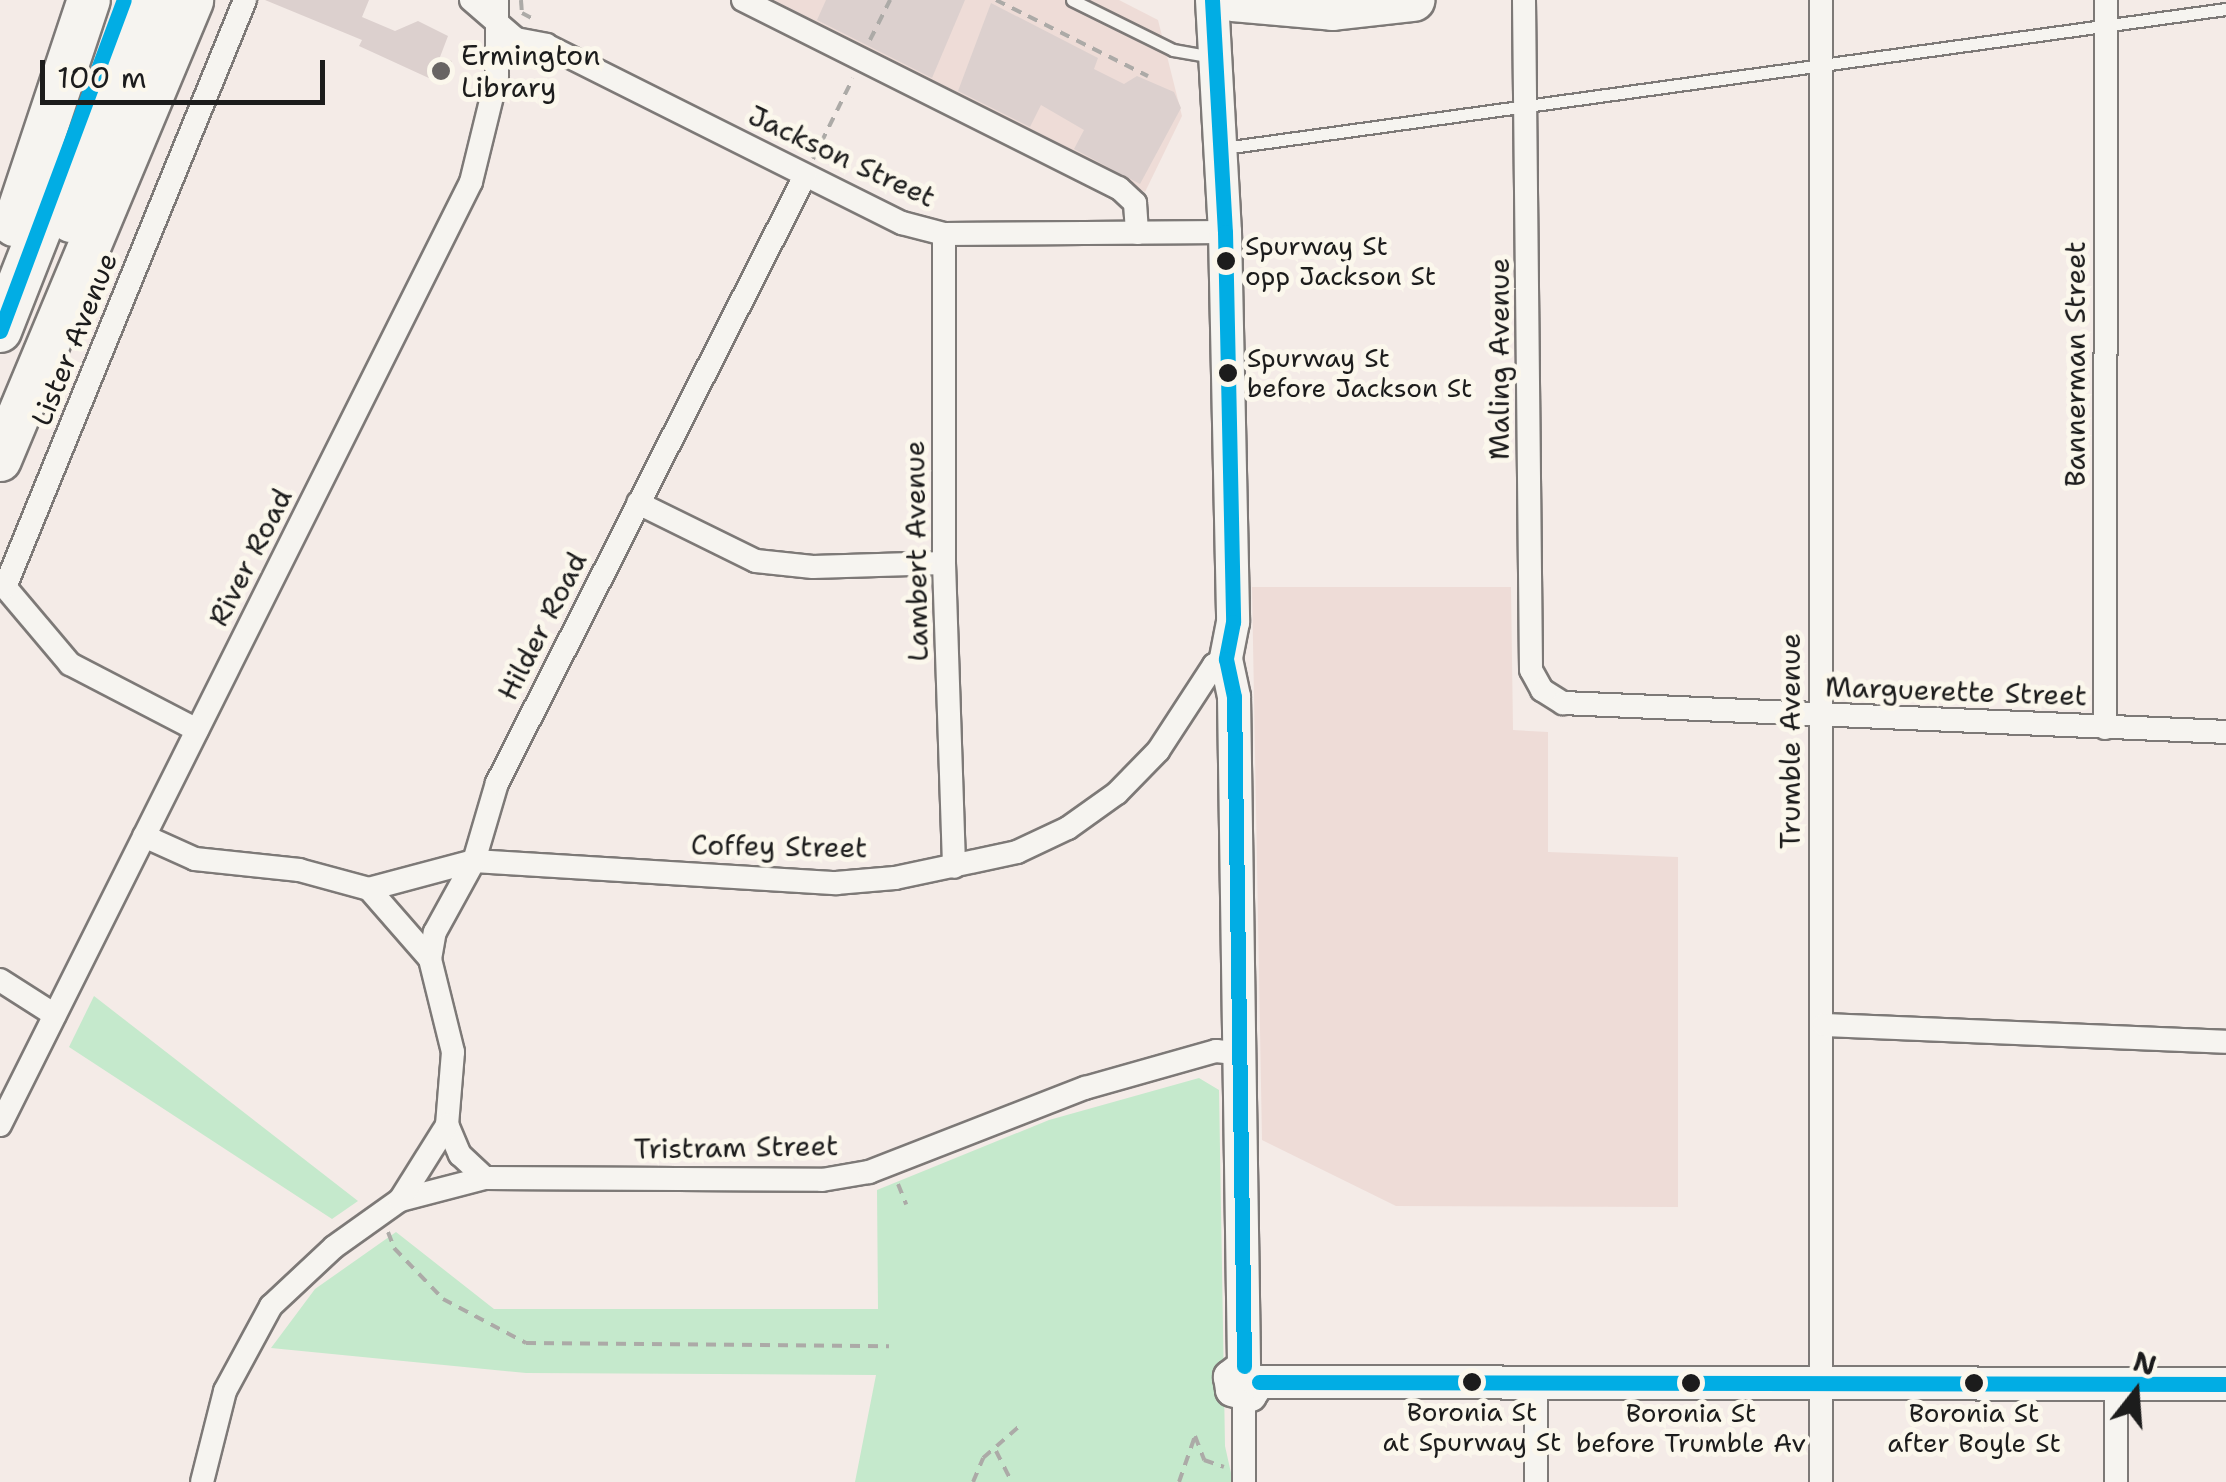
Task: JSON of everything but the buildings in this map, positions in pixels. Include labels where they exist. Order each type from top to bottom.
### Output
[{"type":"highway","points":[[0,268],[89,0]]},
{"type":"highway","points":[[0,331],[124,0]]},
{"type":"highway","points":[[0,416],[150,0]]},
{"type":"highway","points":[[0,460],[192,0]]},
{"type":"highway","points":[[1233,0],[1333,9],[1414,0]]},
{"type":"street","name":"Lister Avenue","points":[[196,730],[70,664],[5,588],[245,0]]},
{"type":"street","name":"Jackson Street","points":[[471,0],[497,10],[516,40],[546,45],[814,169],[902,223],[944,234],[1225,232]]},
{"type":"street","points":[[743,0],[1119,188],[1135,203],[1137,233]]},
{"type":"street","points":[[1212,0],[1225,232],[1233,622],[1226,658],[1234,697],[1240,1021],[1235,1054],[1249,1382],[1244,1478]]},
{"type":"street","name":"Maling Avenue","points":[[1524,0],[1531,670],[1542,690],[1563,703]]},
{"type":"street","name":"Trumble Avenue","points":[[1821,0],[1821,1482]]},
{"type":"street","name":"Bannerman Street","points":[[2105,728],[2106,0]]},
{"type":"street","name":"River Road","points":[[0,1125],[470,182],[498,76],[497,10]]},
{"type":"street","name":"Hilder Road","points":[[202,1482],[225,1391],[270,1306],[323,1256],[391,1207],[447,1125],[452,1052],[430,959],[443,913],[474,861],[496,783],[814,169]]},
{"type":"street","name":"Lambert Avenue","points":[[944,234],[944,563],[954,867]]},
{"type":"street","points":[[638,503],[756,561],[813,567],[944,563]]},
{"type":"street","name":"Coffey Street","points":[[369,889],[474,861],[836,883],[954,867],[1017,852],[1068,828],[1117,793],[1158,751],[1214,665],[1226,658]]},
{"type":"street","name":"Marguerette Street","points":[[1563,703],[2226,732]]},
{"type":"street","points":[[144,836],[195,859],[299,870],[369,889],[430,959]]},
{"type":"street","points":[[0,980],[55,1015]]},
{"type":"street","points":[[1824,1025],[2226,1042]]},
{"type":"street","name":"Tristram Street","points":[[391,1207],[485,1178],[822,1180],[869,1172],[1086,1088],[1216,1051],[1235,1054]]},
{"type":"street","points":[[447,1125],[460,1155],[485,1178]]},
{"type":"street","points":[[1249,1382],[1536,1386],[2226,1384]]},
{"type":"street","points":[[2116,1384],[2116,1482]]},
{"type":"street","points":[[1536,1386],[1536,1482]]},
{"type":"lane","points":[[1072,0],[1172,50],[1213,57]]},
{"type":"lane","points":[[1220,149],[2226,9]]},
{"type":"path","points":[[522,0],[522,14],[540,22]]},
{"type":"path","points":[[864,51],[890,0]]},
{"type":"path","points":[[996,0],[1148,76]]},
{"type":"path","points":[[814,169],[855,73]]},
{"type":"path","points":[[896,1180],[906,1204]]},
{"type":"path","points":[[391,1207],[394,1248],[429,1286],[526,1343],[889,1346]]},
{"type":"path","points":[[973,1482],[982,1458],[996,1451],[1022,1424]]},
{"type":"path","points":[[1179,1482],[1195,1436],[1204,1460],[1244,1478]]},
{"type":"path","points":[[996,1451],[1012,1482]]},
{"type":"shaded area","points":[[763,0],[1119,0],[1158,20],[1182,116],[1145,192]]},
{"type":"shaded area","points":[[1252,587],[1511,587],[1513,730],[1548,732],[1548,852],[1678,857],[1678,1207],[1396,1206],[1262,1140]]},
{"type":"green space","points":[[94,996],[358,1201],[332,1219],[69,1047]]},
{"type":"green space","points":[[1199,1078],[1219,1090],[1225,1446],[1233,1482],[855,1482],[876,1375],[526,1373],[271,1348],[315,1289],[396,1232],[494,1309],[878,1309],[877,1190],[1049,1120]]},
{"type":"transit line","points":[[0,331],[124,0]]},
{"type":"transit line","points":[[1212,0],[1225,232],[1233,622],[1226,659],[1234,697],[1244,1366]]},
{"type":"transit line","points":[[1259,1382],[2226,1384]]},
{"type":"place","name":"Ermington Library","points":[[441,71]]},
{"type":"place","name":"Spurway St opp Jackson St","points":[[1226,261]]},
{"type":"place","name":"Spurway St before Jackson St","points":[[1228,373]]},
{"type":"place","name":"Boronia St at Spurway St","points":[[1472,1382]]},
{"type":"place","name":"Boronia St before Trumble Av","points":[[1691,1383]]},
{"type":"place","name":"Boronia St after Boyle St","points":[[1974,1383]]}]
